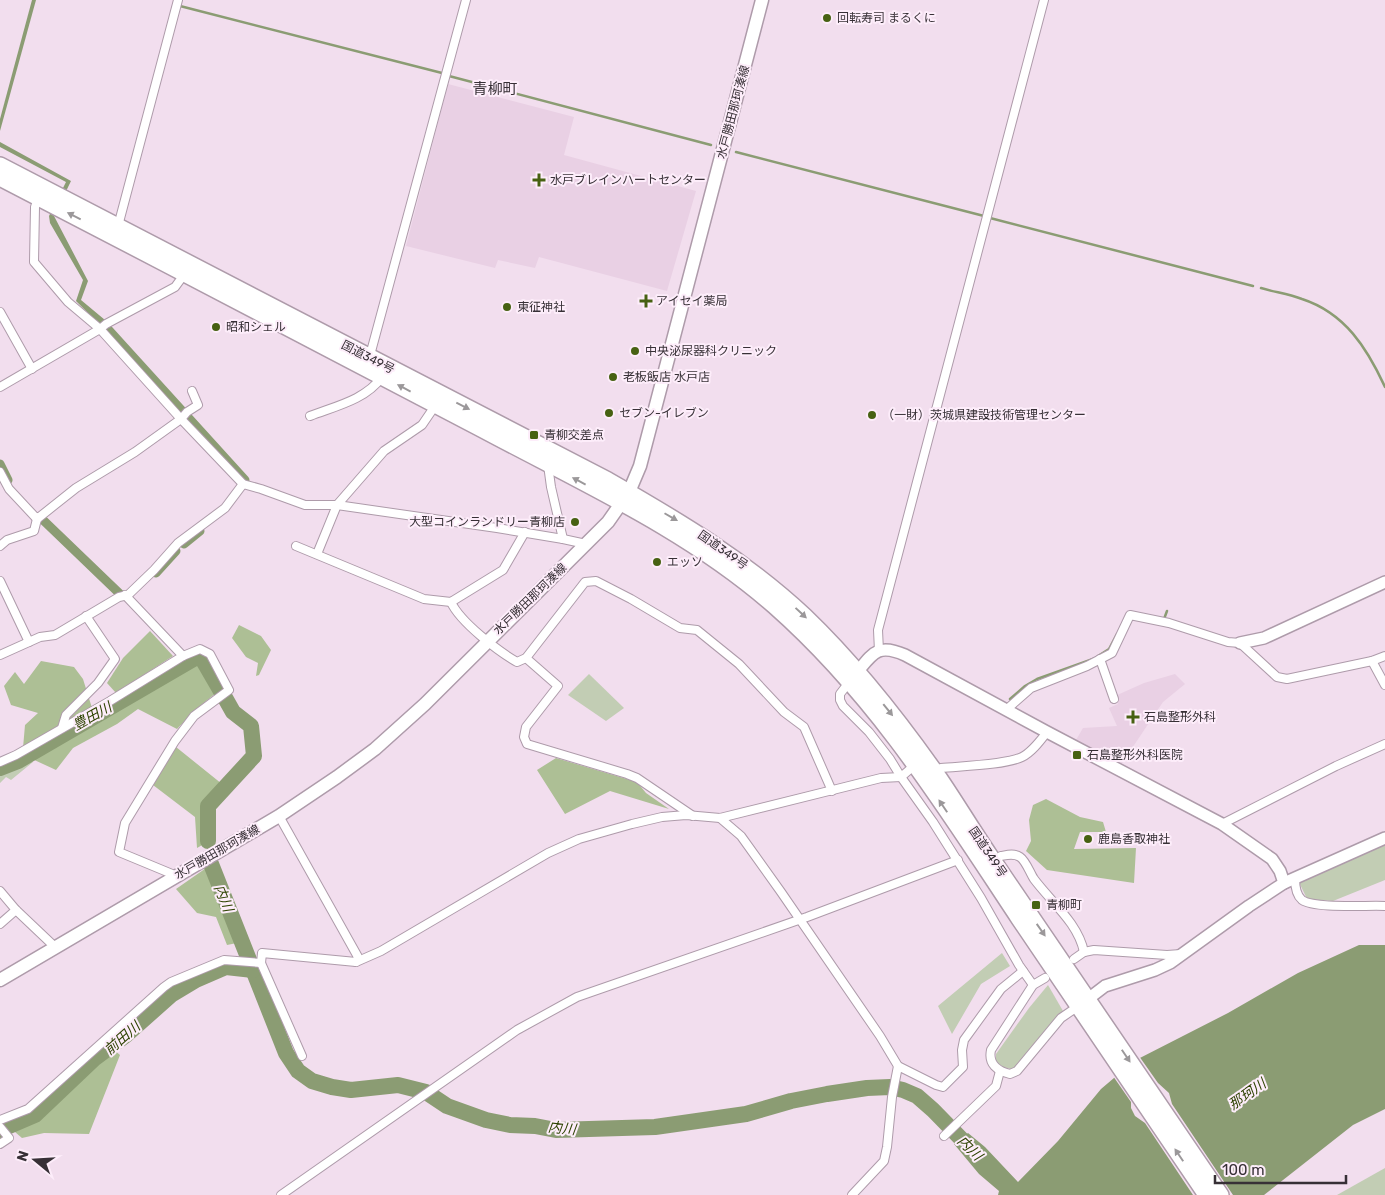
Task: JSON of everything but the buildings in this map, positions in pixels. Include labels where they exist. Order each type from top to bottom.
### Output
[{"type":"highway","name":"国道349号","points":[[0,166],[118,226],[187,269]]},
{"type":"highway","name":"国道349号","points":[[0,178],[187,269],[625,498],[754,588],[809,639],[854,676],[934,770],[1206,1195]]},
{"type":"highway","name":"国道349号","points":[[368,363],[382,377],[439,400],[548,465],[625,498]]},
{"type":"highway","name":"国道349号","points":[[854,676],[1083,1003]]},
{"type":"highway","name":"国道349号","points":[[1094,1020],[1221,1195]]},
{"type":"main road","name":"水戸勝田那珂湊線","points":[[0,980],[279,816],[375,749],[425,704],[608,522],[625,498],[643,458],[762,0]]},
{"type":"street","points":[[118,226],[178,0]]},
{"type":"street","points":[[368,363],[466,0]]},
{"type":"street","points":[[878,651],[878,630],[1044,0]]},
{"type":"street","points":[[38,198],[35,207],[34,262],[68,302],[100,329],[243,484],[261,488],[305,505],[336,505],[525,532],[586,544]]},
{"type":"street","points":[[0,387],[106,324],[175,287],[187,269]]},
{"type":"street","points":[[0,312],[32,369]]},
{"type":"street","points":[[310,416],[364,396],[374,388],[382,377]]},
{"type":"street","points":[[0,546],[7,540],[34,531],[37,519],[76,488],[135,452],[181,419],[187,412],[198,405],[192,391]]},
{"type":"street","points":[[317,554],[336,505],[384,451],[422,425],[439,400]]},
{"type":"street","points":[[548,465],[563,539]]},
{"type":"street","points":[[0,472],[9,489],[37,519]]},
{"type":"street","points":[[0,655],[40,637],[55,635],[125,595],[154,570],[178,544],[225,508],[243,484]]},
{"type":"street","points":[[296,546],[424,599],[451,602],[503,570],[525,532]]},
{"type":"street","points":[[0,581],[3,594],[29,642]]},
{"type":"street","points":[[451,602],[455,611],[487,641],[502,654],[517,662],[526,658],[585,582],[596,581],[680,628],[696,630],[740,664],[784,712],[804,727],[832,791]]},
{"type":"street","points":[[1006,710],[1031,688],[1072,672],[1112,653],[1130,615],[1169,623],[1228,642],[1240,643],[1264,638],[1385,582]]},
{"type":"street","points":[[125,595],[183,656]]},
{"type":"street","points":[[62,728],[66,715],[98,683],[115,659],[86,616]]},
{"type":"street","points":[[1240,643],[1277,677],[1287,679],[1372,661],[1385,656]]},
{"type":"street","points":[[0,762],[62,728],[183,656],[200,649],[210,654],[229,690],[194,716],[175,741],[124,823],[119,852],[177,876]]},
{"type":"street","points":[[1033,985],[934,822],[901,778],[890,759],[869,732],[843,706],[840,700],[840,694],[873,654],[878,651],[886,649],[905,655],[1222,824],[1272,859],[1280,871],[1284,884]]},
{"type":"street","points":[[526,658],[558,686],[526,727],[524,737],[527,744],[637,778],[696,817]]},
{"type":"street","points":[[1100,659],[1114,699]]},
{"type":"street","points":[[1372,661],[1385,685]]},
{"type":"street","points":[[934,770],[1022,757],[1032,750],[1047,732]]},
{"type":"street","points":[[1222,824],[1336,766],[1385,744]]},
{"type":"street","points":[[302,1056],[258,963],[262,953],[356,962],[380,951],[548,853],[579,839],[662,817],[720,818],[881,778],[901,778],[916,764]]},
{"type":"street","points":[[279,816],[358,957],[356,962]]},
{"type":"street","points":[[720,818],[741,836],[880,1036],[898,1066],[936,1085],[944,1087],[963,1067],[962,1050],[964,1040],[985,1009],[1001,989],[1024,970]]},
{"type":"street","points":[[1045,978],[1033,985],[991,1050],[992,1064],[1000,1071],[1010,1074],[1017,1071],[1061,1018],[1105,986],[1155,970],[1170,963],[1249,906],[1284,884],[1385,838]]},
{"type":"street","points":[[1001,856],[1010,854],[1020,857],[1034,880],[1060,908],[1082,941],[1084,952]]},
{"type":"street","points":[[281,1195],[517,1030],[577,997],[800,919],[958,860]]},
{"type":"street","points":[[1295,878],[1298,895],[1302,900],[1314,905],[1385,906]]},
{"type":"street","points":[[0,891],[16,910],[55,947]]},
{"type":"street","points":[[0,924],[16,910]]},
{"type":"street","points":[[1074,959],[1084,952],[1104,950],[1167,955],[1183,954]]},
{"type":"street","points":[[0,1120],[28,1109],[171,982],[224,960],[258,963]]},
{"type":"street","points":[[852,1195],[884,1161],[898,1066]]},
{"type":"street","points":[[944,1136],[996,1086],[1000,1071]]},
{"type":"street","points":[[0,1127],[9,1138],[0,1144]]},
{"type":"shaded area","name":"水戸ブレインハートセンター","points":[[448,84],[574,117],[564,155],[696,191],[667,291],[539,257],[535,268],[498,260],[495,268],[406,246]]},
{"type":"shaded area","points":[[239,625],[261,636],[271,650],[259,675],[256,676],[258,663],[246,657],[232,638]]},
{"type":"shaded area","points":[[150,631],[173,656],[116,693],[107,683],[123,658]]},
{"type":"shaded area","points":[[41,661],[74,667],[83,679],[92,708],[23,748],[25,725],[38,713],[11,705],[4,686],[15,672],[24,684]]},
{"type":"shaded area","points":[[198,661],[216,693],[194,711],[177,729],[138,709],[117,724],[73,748],[56,770],[30,758],[63,738]]},
{"type":"shaded area","points":[[589,674],[624,708],[606,721],[568,695]]},
{"type":"shaded area","name":"石島整形外科","points":[[1175,674],[1185,684],[1163,702],[1122,763],[1076,740],[1083,728],[1117,726],[1109,708],[1118,704],[1115,696],[1144,683]]},
{"type":"shaded area","points":[[176,747],[222,784],[205,806],[204,844],[197,848],[195,817],[153,785]]},
{"type":"shaded area","points":[[556,758],[637,782],[646,793],[669,809],[610,791],[565,814],[537,770]]},
{"type":"shaded area","points":[[27,760],[33,762],[11,780],[6,777],[0,783],[0,771]]},
{"type":"shaded area","points":[[1046,799],[1080,817],[1103,822],[1106,832],[1080,832],[1074,849],[1136,848],[1134,883],[1047,870],[1026,851],[1031,841],[1029,820],[1033,805]]},
{"type":"shaded area","points":[[1385,843],[1385,880],[1333,901],[1307,899],[1298,880]]},
{"type":"shaded area","points":[[209,866],[237,943],[227,945],[216,917],[197,913],[176,889]]},
{"type":"shaded area","points":[[1002,953],[1010,966],[981,984],[952,1034],[938,1006]]},
{"type":"shaded area","points":[[1048,985],[1063,1011],[1019,1065],[1011,1069],[1003,1067],[996,1062],[996,1054]]},
{"type":"shaded area","points":[[113,1049],[120,1055],[89,1134],[44,1133],[22,1138],[8,1126],[37,1118]]},
{"type":"shaded area","points":[[1385,1168],[1385,1195],[1337,1195]]},
{"type":"water","points":[[32,0],[36,0],[0,131],[0,119]]},
{"type":"water","points":[[0,142],[71,181],[54,216],[88,281],[81,300],[105,320],[100,325],[76,301],[83,280],[50,223],[49,216],[66,182],[0,147]]},
{"type":"water","name":"那珂川","points":[[1359,945],[1385,945],[1385,1109],[1353,1125],[1264,1195],[998,1195],[999,1191],[979,1174],[954,1144],[968,1133],[985,1147],[1018,1182],[1058,1141],[1101,1089],[1134,1061],[1228,1013],[1298,973]]},
{"type":"pier","points":[[1139,1056],[1158,1083],[1169,1093],[1172,1104],[1233,1195],[1193,1195],[1145,1123],[1135,1116],[1131,1108],[1131,1102],[1113,1076],[1132,1059]]},
{"type":"waterway","points":[[180,6],[442,73]]},
{"type":"waterway","points":[[449,76],[711,145]]},
{"type":"waterway","points":[[736,152],[984,216]]},
{"type":"waterway","points":[[990,218],[1253,286]]},
{"type":"waterway","points":[[1261,288],[1302,299],[1331,313],[1353,334],[1362,346],[1385,387]]},
{"type":"waterway","points":[[106,327],[245,480]]},
{"type":"waterway","points":[[0,464],[8,480]]},
{"type":"waterway","points":[[42,519],[120,594]]},
{"type":"waterway","name":"内川","points":[[184,544],[200,531]]},
{"type":"waterway","points":[[156,573],[176,551]]},
{"type":"waterway","points":[[1162,619],[1164,619],[1167,611]]},
{"type":"waterway","points":[[1098,656],[1109,649],[1117,634]]},
{"type":"waterway","name":"豊田川","points":[[0,768],[18,761],[200,655],[222,693]]},
{"type":"waterway","name":"豊田川","points":[[181,659],[186,663]]},
{"type":"waterway","points":[[1010,699],[1025,686],[1037,679],[1093,659]]},
{"type":"waterway","name":"内川","points":[[208,841],[208,806],[254,756],[251,726],[233,712],[224,696]]},
{"type":"waterway","name":"内川","points":[[211,864],[286,1053],[298,1071],[312,1081],[351,1090],[398,1085],[426,1092],[447,1106],[486,1120],[510,1125],[535,1126],[556,1130],[655,1127],[746,1114],[791,1101],[827,1094],[867,1088],[890,1087],[917,1096],[975,1153]]},
{"type":"waterway","name":"前田川","points":[[0,1130],[35,1115],[95,1058],[126,1035],[171,995],[196,980],[226,967],[253,970]]},
{"type":"place","name":"回転寿司 まるくに","points":[[827,18]]},
{"type":"place","name":"水戸ブレインハートセンター","points":[[539,180]]},
{"type":"place","name":"アイセイ薬局","points":[[646,301]]},
{"type":"place","name":"東征神社","points":[[507,307]]},
{"type":"place","name":"昭和シェル","points":[[216,327]]},
{"type":"place","name":"中央泌尿器科クリニック","points":[[635,351]]},
{"type":"place","name":"老板飯店 水戸店","points":[[613,377]]},
{"type":"place","name":"セブン-イレブン","points":[[609,413]]},
{"type":"place","name":"（一財）茨城県建設技術管理センター","points":[[872,415]]},
{"type":"place","name":"青柳交差点","points":[[534,435]]},
{"type":"place","name":"大型コインランドリー青柳店","points":[[575,522]]},
{"type":"place","name":"エッソ","points":[[657,562]]},
{"type":"place","name":"石島整形外科","points":[[1133,717]]},
{"type":"place","name":"石島整形外科医院","points":[[1077,755]]},
{"type":"place","name":"鹿島香取神社","points":[[1088,839]]},
{"type":"place","name":"青柳町","points":[[1036,905]]},
{"type":"district","name":"青柳町","points":[[495,89]]}]
